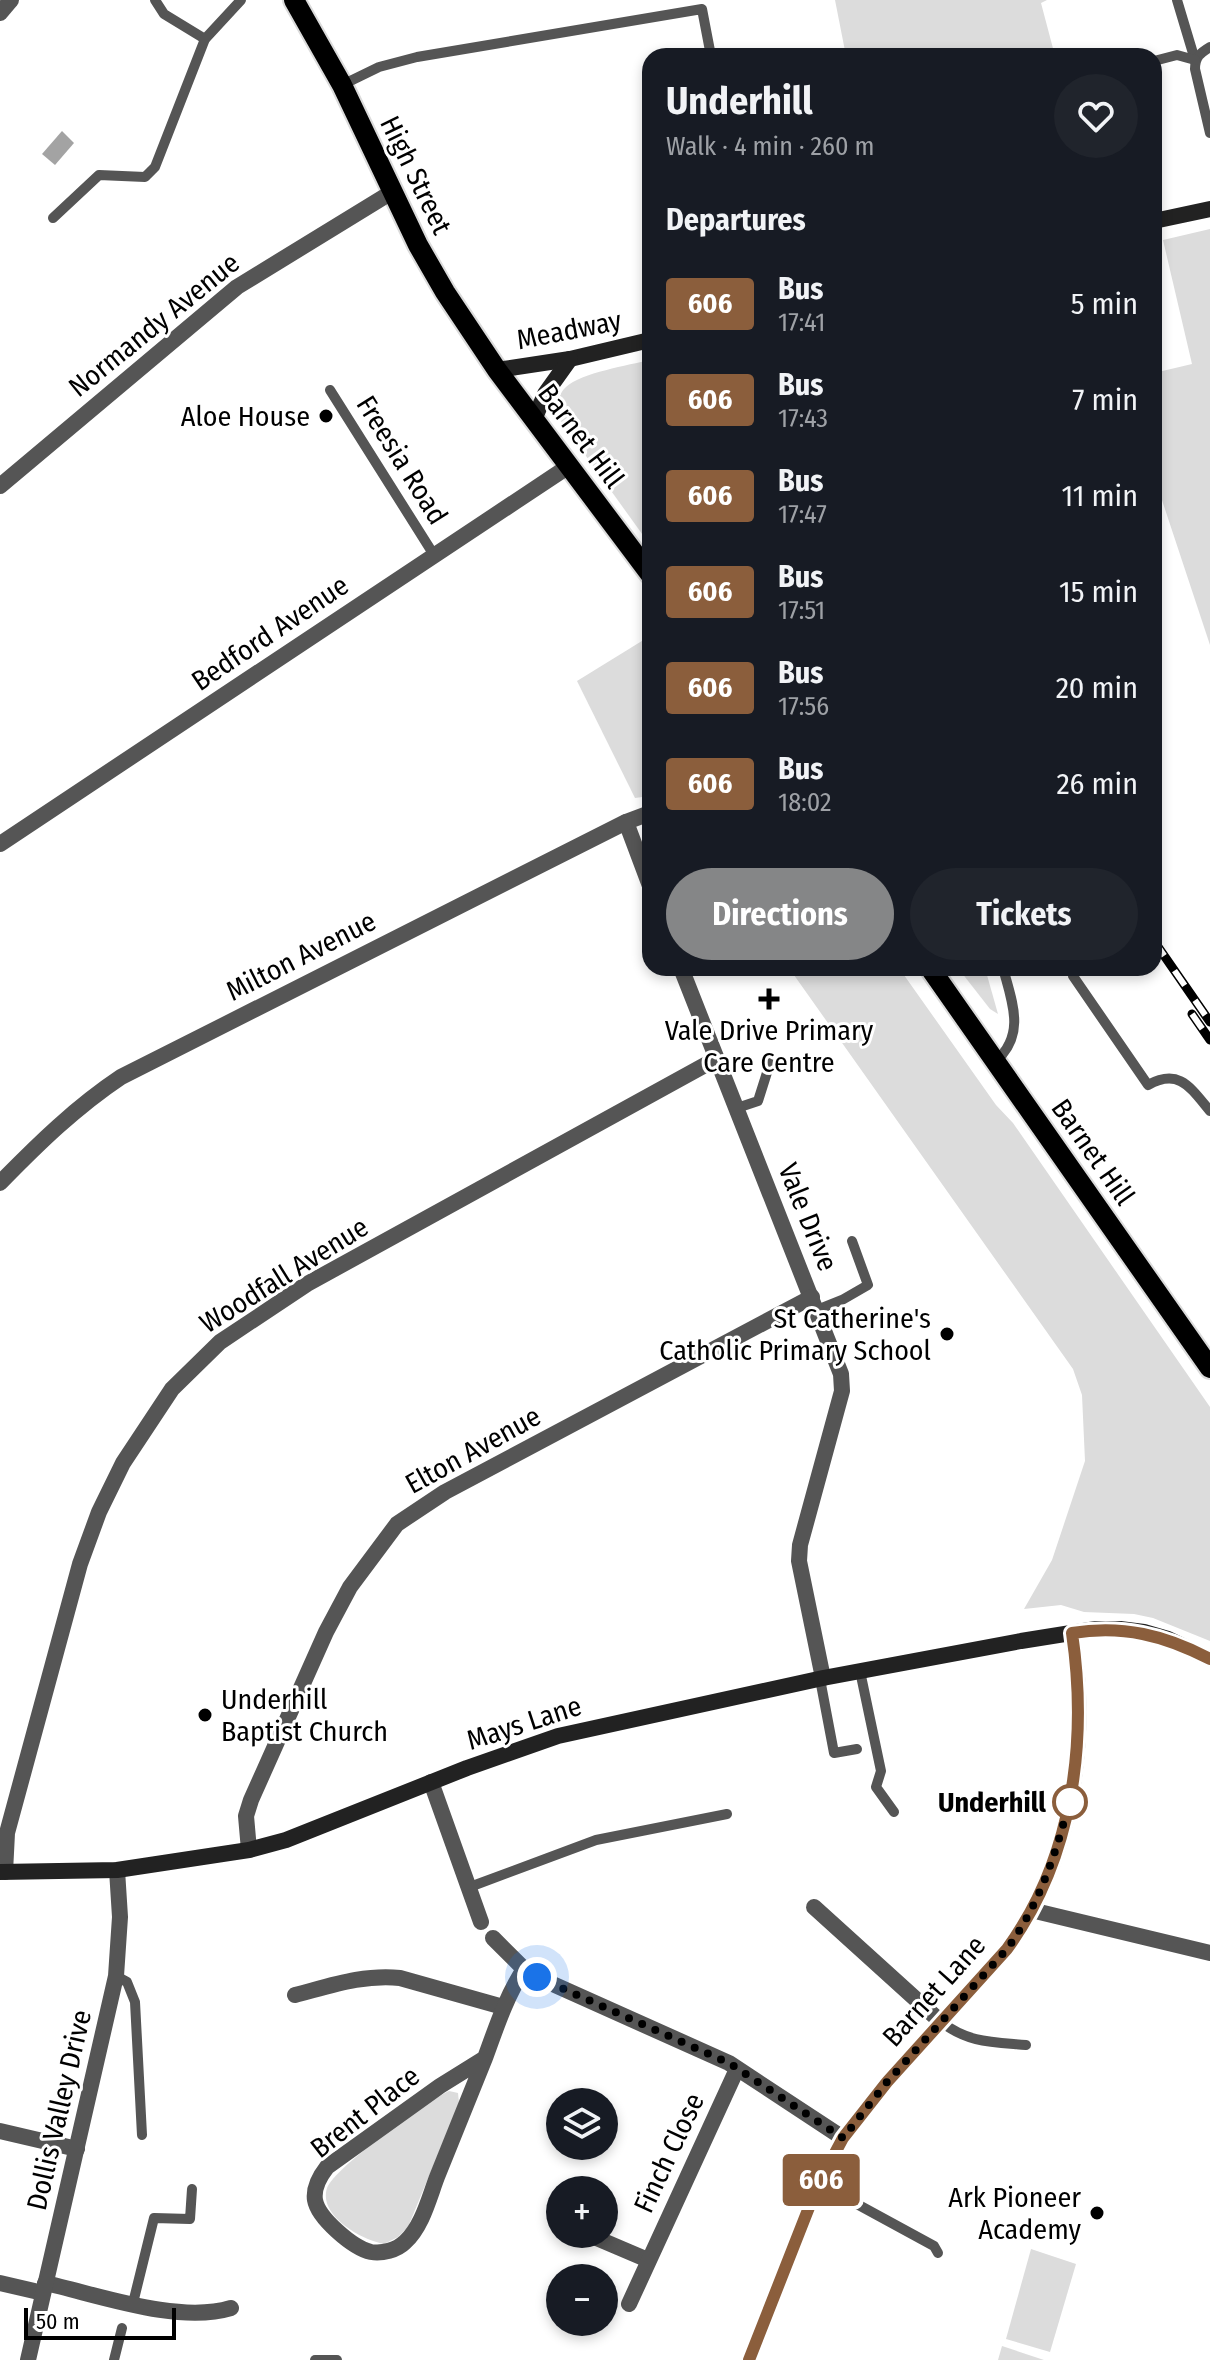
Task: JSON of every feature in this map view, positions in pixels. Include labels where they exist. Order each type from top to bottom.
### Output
[{"type":"main road","name":"High Street","points":[[294,0],[342,85],[418,245],[497,370]]},
{"type":"main road","name":"Barnet Hill","points":[[497,370],[642,563]]},
{"type":"main road","name":"Barnet Hill","points":[[936,976],[1210,1367]]},
{"type":"street","points":[[0,13],[11,0]]},
{"type":"street","name":"Normandy Avenue","points":[[0,486],[237,287],[392,192]]},
{"type":"street","points":[[1162,219],[1210,209]]},
{"type":"street","name":"Meadway","points":[[497,370],[570,359],[642,342]]},
{"type":"street","points":[[534,420],[545,394],[570,359]]},
{"type":"street","name":"Bedford Avenue","points":[[0,844],[569,466]]},
{"type":"street","name":"Milton Avenue","points":[[0,1183],[57,1126],[88,1099],[121,1077],[642,816]]},
{"type":"street","points":[[626,822],[642,865]]},
{"type":"street","name":"Vale Drive","points":[[684,976],[837,1361],[842,1391],[800,1545],[799,1561],[822,1679]]},
{"type":"street","name":"Woodfall Avenue","points":[[2,1872],[7,1833],[80,1564],[99,1512],[123,1463],[172,1389],[220,1342],[307,1284],[716,1059]]},
{"type":"street","name":"Elton Avenue","points":[[249,1850],[246,1824],[251,1800],[326,1632],[350,1587],[397,1524],[445,1492],[815,1304]]},
{"type":"street","points":[[1072,1633],[1096,1629],[1144,1632],[1168,1639],[1210,1659]]},
{"type":"street","name":"Mays Lane","points":[[2,1872],[117,1870],[249,1850],[297,1836],[431,1782],[558,1736],[860,1671],[1072,1633]]},
{"type":"street","name":"Barnet Lane","points":[[749,2360],[817,2187],[843,2138],[887,2082],[1007,1949],[1031,1910],[1057,1854],[1071,1795],[1078,1738],[1079,1698],[1072,1633]]},
{"type":"street","points":[[431,1782],[481,1922]]},
{"type":"street","name":"Dollis Valley Drive","points":[[28,2360],[116,1976],[120,1917],[117,1870]]},
{"type":"street","points":[[814,1907],[941,2022]]},
{"type":"street","points":[[1031,1910],[1210,1953]]},
{"type":"street","points":[[493,1938],[524,1969],[737,2069],[843,2138]]},
{"type":"street","name":"Brent Place","points":[[485,2058],[440,2086],[327,2167],[315,2192],[322,2217],[361,2249],[373,2253],[384,2252],[403,2245],[417,2226],[485,2058],[503,2007],[524,1969]]},
{"type":"street","points":[[295,1995],[382,1976],[400,1978],[503,2007]]},
{"type":"street","name":"Finch Close","points":[[629,2304],[737,2069]]},
{"type":"street","points":[[0,2131],[77,2149]]},
{"type":"street","points":[[618,2247],[648,2260]]},
{"type":"street","points":[[0,2283],[196,2315],[231,2308]]},
{"type":"lane","points":[[155,0],[164,14],[205,39]]},
{"type":"lane","points":[[53,218],[99,175],[145,177],[155,167],[205,39],[241,0]]},
{"type":"lane","points":[[1177,0],[1195,60],[1210,133]]},
{"type":"lane","points":[[342,85],[379,67],[417,57],[702,9],[709,48]]},
{"type":"lane","points":[[1195,60],[1200,52],[1210,47]]},
{"type":"lane","points":[[1162,59],[1177,55],[1195,60]]},
{"type":"lane","name":"Freesia Road","points":[[330,390],[434,555]]},
{"type":"lane","points":[[996,1061],[1009,1049],[1014,1030],[1014,1011],[1005,976]]},
{"type":"lane","points":[[1073,976],[1148,1085],[1164,1076],[1175,1078],[1192,1089],[1210,1111]]},
{"type":"lane","points":[[737,1108],[758,1101],[770,1063]]},
{"type":"lane","points":[[815,1304],[842,1300],[868,1285],[852,1241]]},
{"type":"lane","points":[[860,1671],[881,1771],[876,1787],[894,1812]]},
{"type":"lane","points":[[822,1679],[834,1753],[857,1749]]},
{"type":"lane","points":[[467,1888],[596,1840],[727,1814]]},
{"type":"lane","points":[[116,1976],[127,1982],[135,2002],[142,2135]]},
{"type":"lane","points":[[941,2022],[958,2035],[975,2040],[1026,2045]]},
{"type":"lane","points":[[817,2187],[855,2203],[934,2246],[938,2253]]},
{"type":"lane","points":[[133,2303],[154,2218],[190,2219],[192,2189]]},
{"type":"lane","points":[[114,2360],[122,2328]]},
{"type":"lane","points":[[315,2360],[337,2360]]},
{"type":"shaded area","points":[[835,0],[1047,0],[1041,3],[1053,48],[844,48]]},
{"type":"shaded area","points":[[62,131],[74,143],[55,165],[42,154]]},
{"type":"shaded area","points":[[1210,229],[1210,645],[1162,500],[1162,371],[1192,364],[1163,240]]},
{"type":"shaded area","points":[[642,362],[642,534],[558,417],[559,401],[566,387],[606,370]]},
{"type":"shaded area","points":[[642,641],[642,797],[635,798],[577,681]]},
{"type":"shaded area","points":[[795,976],[905,976],[996,1105],[1013,1123],[1210,1407],[1210,1641],[1153,1618],[1134,1614],[1084,1612],[1061,1605],[1024,1609],[1052,1560],[1085,1461],[1082,1395],[1073,1369]]},
{"type":"shaded area","points":[[964,976],[987,976],[998,1014],[990,1009]]},
{"type":"shaded area","points":[[449,2091],[458,2093],[459,2103],[408,2227],[384,2244],[365,2238],[344,2225],[329,2208],[326,2198],[333,2178],[382,2136]]},
{"type":"shaded area","points":[[1031,2249],[1076,2264],[1050,2352],[1006,2339]]},
{"type":"shaded area","points":[[1002,2346],[1044,2360],[998,2360]]},
{"type":"railway","points":[[1162,953],[1210,1022]]},
{"type":"railway","points":[[1192,1014],[1210,1040]]},
{"type":"bus line","name":"606","points":[[749,2360],[817,2187],[843,2138],[887,2082],[1021,1931],[1057,1854],[1071,1795],[1078,1738],[1079,1698],[1072,1633],[1096,1629],[1144,1632],[1168,1639],[1210,1659]]},
{"type":"place","name":"Aloe House","points":[[326,416]]},
{"type":"place","name":"Vale Drive Primary Care Centre","points":[[769,999]]},
{"type":"place","name":"St Catherine's Catholic Primary School","points":[[947,1334]]},
{"type":"place","name":"Underhill Baptist Church","points":[[205,1715]]},
{"type":"place","name":"Underhill","points":[[1070,1802]]},
{"type":"place","name":"Ark Pioneer Academy","points":[[1097,2213]]},
{"type":"route","points":[[537,1977],[729,2063],[843,2138],[887,2082],[1021,1931],[1057,1854],[1071,1795],[1070,1802]]}]
